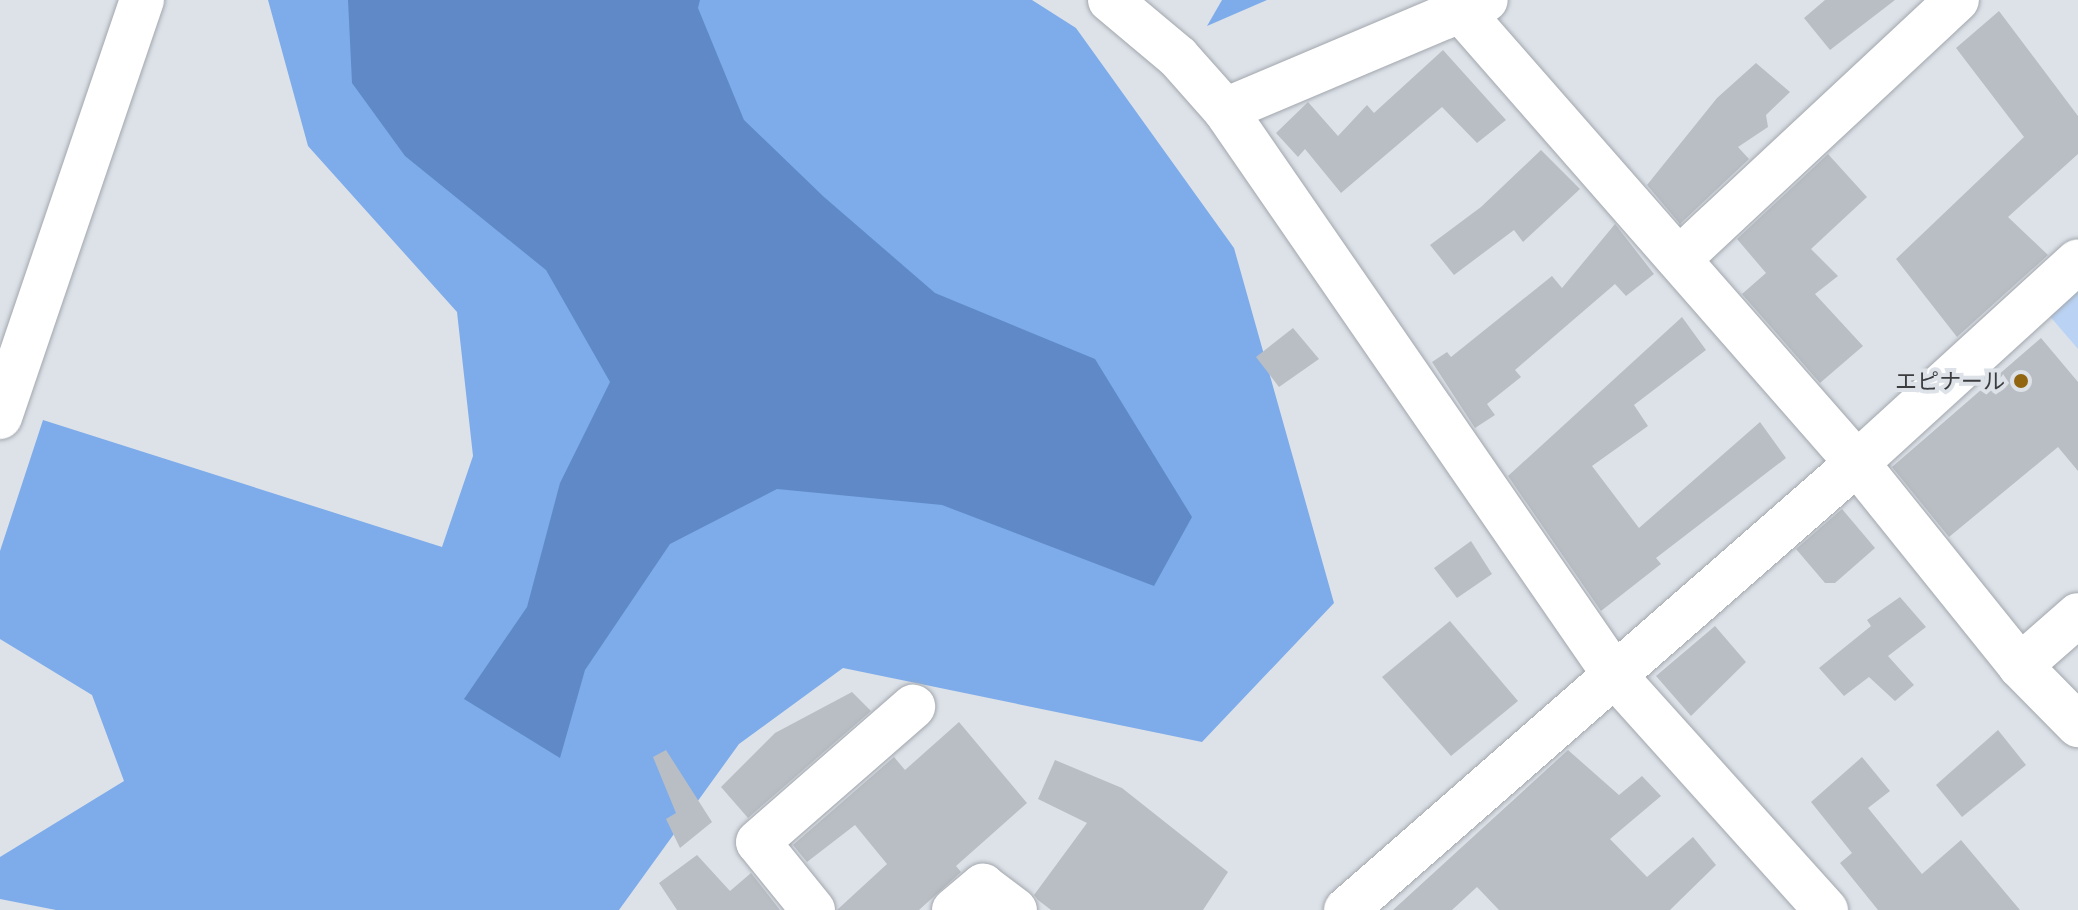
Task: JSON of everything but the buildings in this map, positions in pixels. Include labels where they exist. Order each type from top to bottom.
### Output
[{"type":"street","points":[[0,417],[142,0]]},
{"type":"street","points":[[1110,0],[1178,57],[1225,110],[1616,677],[1826,910]]},
{"type":"street","points":[[1679,259],[1957,0]]},
{"type":"street","points":[[1225,110],[1474,6],[1679,259],[1857,463],[2020,666],[2078,725]]},
{"type":"street","points":[[1367,903],[2078,261]]},
{"type":"street","points":[[2020,666],[2078,615]]},
{"type":"street","points":[[813,910],[758,842],[913,707]]},
{"type":"street","points":[[954,910],[983,886],[1015,910]]},
{"type":"shaded area","points":[[268,0],[1032,0],[1076,28],[1234,248],[1334,603],[1202,742],[843,668],[739,744],[619,910],[56,910],[0,899],[0,857],[124,781],[92,695],[0,639],[0,551],[43,420],[442,547],[473,456],[457,312],[308,146]]},
{"type":"shaded area","points":[[348,0],[700,0],[698,8],[744,120],[824,197],[935,293],[1095,359],[1192,517],[1154,586],[942,505],[777,489],[670,544],[585,670],[560,758],[464,699],[527,607],[560,483],[610,382],[546,270],[405,156],[352,83]]},
{"type":"shaded area","points":[[1222,0],[1267,0],[1207,26]]},
{"type":"shaded area","points":[[2078,261],[2078,349],[2035,299]]},
{"type":"place","name":"エピナール","points":[[2021,381]]}]
